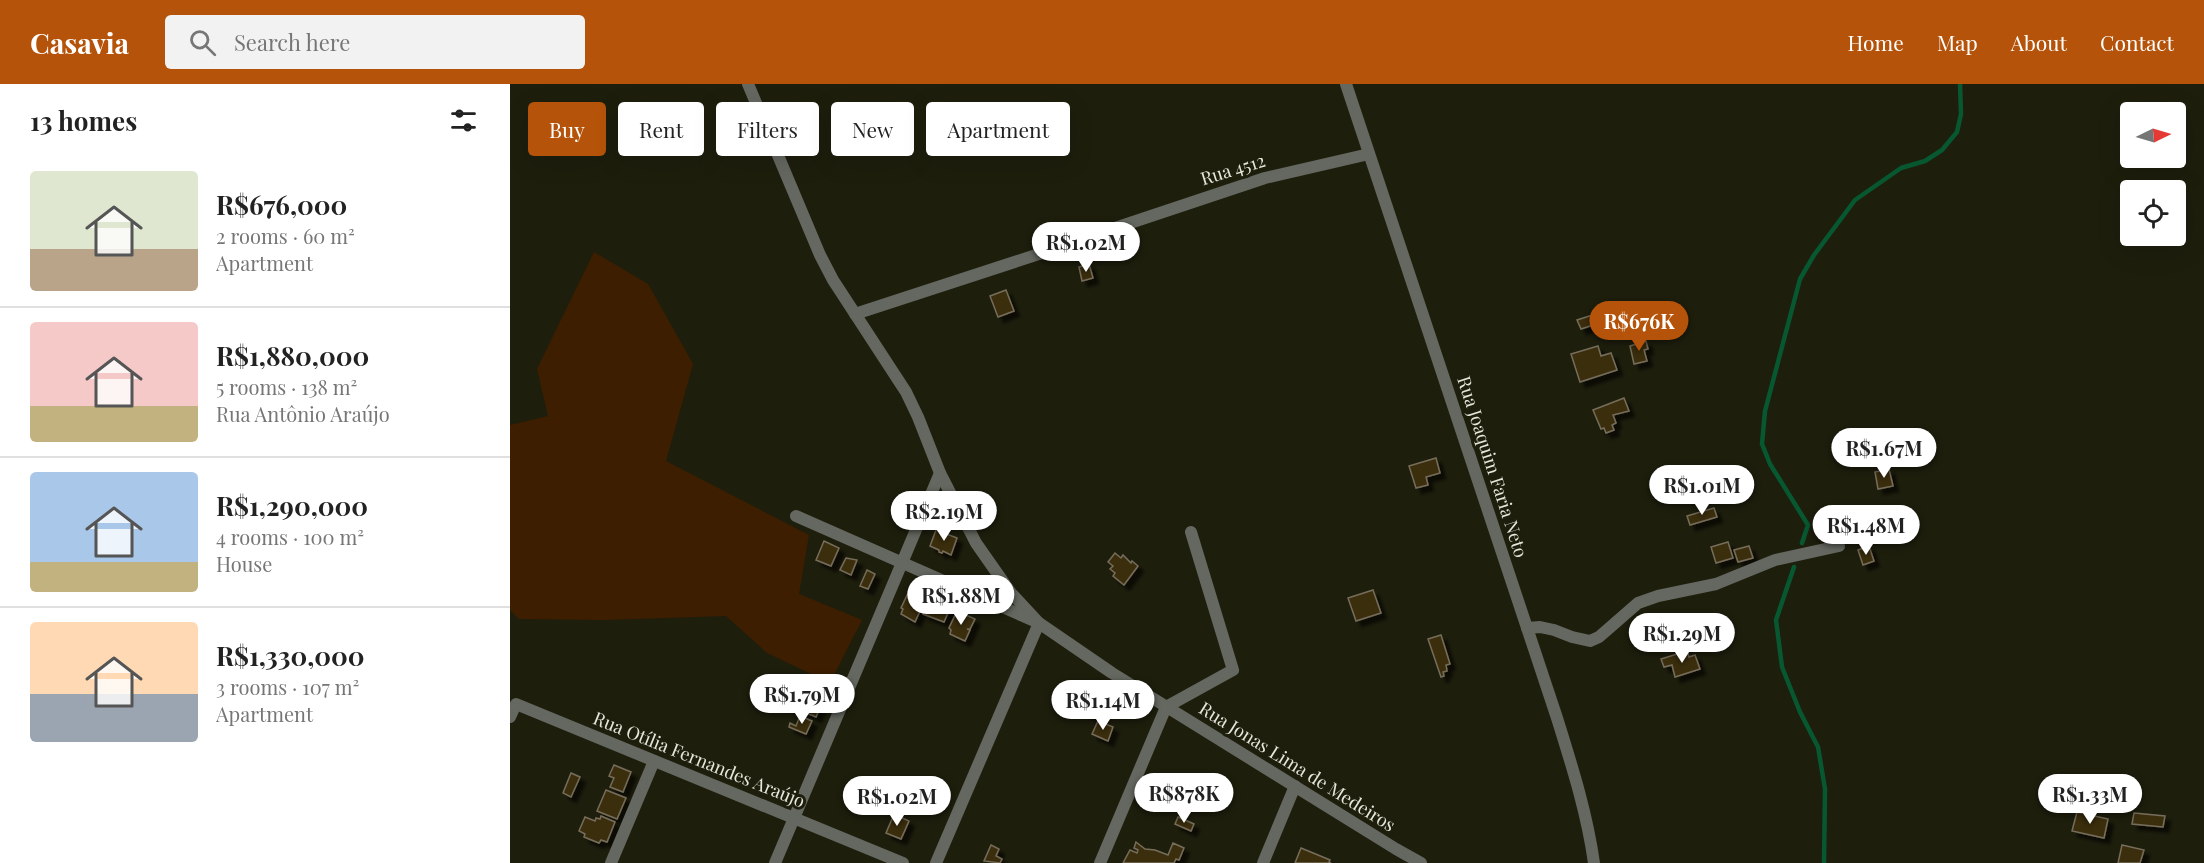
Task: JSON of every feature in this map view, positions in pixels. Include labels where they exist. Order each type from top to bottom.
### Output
[{"type":"street","name":"Rua Jonas Lima de Medeiros","points":[[748,84],[820,255],[906,392],[940,473],[976,543],[1011,594],[1039,623],[1166,707],[1421,863]]},
{"type":"street","name":"Rua Joaquim Faria Neto","points":[[1346,84],[1578,786],[1594,863]]},
{"type":"street","name":"Rua 4512","points":[[1109,230],[1246,183],[1369,154]]},
{"type":"street","points":[[855,314],[1082,240]]},
{"type":"street","points":[[775,863],[940,473]]},
{"type":"street","points":[[796,516],[1039,623],[936,863]]},
{"type":"street","points":[[1100,863],[1166,707],[1233,670],[1191,532]]},
{"type":"street","points":[[1527,628],[1540,627],[1572,638],[1590,641],[1599,637],[1627,610],[1638,603],[1658,596],[1716,584],[1774,560],[1839,546]]},
{"type":"street","name":"Rua Otília Fernandes Araújo","points":[[510,717],[516,704],[903,863]]},
{"type":"street","points":[[611,863],[654,761]]},
{"type":"street","points":[[1263,863],[1295,786]]},
{"type":"shaded area","points":[[594,252],[648,284],[693,364],[666,461],[809,535],[799,594],[862,620],[830,683],[767,653],[726,616],[604,620],[519,619],[510,610],[510,425],[548,416],[537,369]]},
{"type":"building","points":[[1089,264],[1093,278],[1082,281],[1079,267]]},
{"type":"building","points":[[1006,290],[1014,311],[998,317],[990,296]]},
{"type":"building","points":[[1602,312],[1605,321],[1581,329],[1577,320]]},
{"type":"building","points":[[1646,341],[1648,349],[1644,350],[1647,361],[1634,364],[1630,346]]},
{"type":"building","points":[[1598,346],[1601,356],[1611,353],[1617,370],[1580,382],[1571,354]]},
{"type":"building","points":[[1624,398],[1629,411],[1613,415],[1616,423],[1612,425],[1614,430],[1606,433],[1604,428],[1601,429],[1593,410]]},
{"type":"building","points":[[1436,458],[1440,473],[1426,477],[1428,485],[1416,488],[1409,466]]},
{"type":"building","points":[[1889,469],[1893,486],[1878,489],[1875,472]]},
{"type":"building","points":[[1714,508],[1717,517],[1690,525],[1687,516]]},
{"type":"building","points":[[936,530],[957,538],[951,555],[943,551],[939,552],[930,546]]},
{"type":"building","points":[[824,541],[839,548],[831,566],[816,560]]},
{"type":"building","points":[[1728,542],[1733,558],[1716,563],[1711,547]]},
{"type":"building","points":[[1749,546],[1753,558],[1738,562],[1734,550]]},
{"type":"building","points":[[1869,546],[1874,561],[1863,565],[1858,550]]},
{"type":"building","points":[[1115,553],[1121,558],[1123,555],[1138,566],[1124,585],[1113,576],[1115,573],[1110,569],[1113,566],[1108,562]]},
{"type":"building","points":[[846,558],[857,560],[851,575],[840,570]]},
{"type":"building","points":[[867,570],[875,574],[868,589],[860,586]]},
{"type":"building","points":[[1373,590],[1381,613],[1356,621],[1348,598]]},
{"type":"building","points":[[909,591],[926,599],[921,611],[916,610],[920,611],[915,622],[901,614],[903,609],[901,608]]},
{"type":"building","points":[[936,601],[951,606],[944,622],[923,614],[926,608],[932,610]]},
{"type":"building","points":[[957,611],[975,619],[970,629],[967,629],[970,630],[965,641],[950,634],[949,628]]},
{"type":"building","points":[[1441,635],[1450,664],[1446,665],[1447,671],[1443,672],[1444,676],[1441,677],[1428,639]]},
{"type":"building","points":[[1687,651],[1689,657],[1695,655],[1700,669],[1675,677],[1672,665],[1664,667],[1661,659]]},
{"type":"building","points":[[799,692],[823,701],[816,717],[793,707]]},
{"type":"building","points":[[1086,693],[1101,699],[1093,716],[1079,710]]},
{"type":"building","points":[[800,716],[812,721],[806,734],[789,727],[790,723],[796,726]]},
{"type":"building","points":[[1098,721],[1113,727],[1108,741],[1092,734]]},
{"type":"building","points":[[614,765],[631,772],[623,792],[610,787],[614,778],[609,776]]},
{"type":"building","points":[[571,773],[580,777],[571,797],[563,793]]},
{"type":"building","points":[[606,790],[626,798],[617,819],[597,811]]},
{"type":"building","points":[[2077,812],[2108,819],[2104,838],[2072,831]]},
{"type":"building","points":[[2134,813],[2165,816],[2163,827],[2132,824]]},
{"type":"building","points":[[894,814],[909,821],[901,839],[886,833]]},
{"type":"building","points":[[601,816],[615,822],[607,842],[601,840],[599,843],[584,837],[585,834],[579,831],[585,817],[595,821]]},
{"type":"building","points":[[1178,817],[1194,824],[1191,831],[1175,824]]},
{"type":"building","points":[[1136,842],[1145,849],[1168,855],[1173,843],[1184,848],[1179,860],[1176,859],[1174,863],[1123,863],[1130,850],[1137,853],[1138,850],[1134,848]]},
{"type":"building","points":[[991,845],[999,849],[996,856],[1002,859],[1000,863],[984,861]]},
{"type":"building","points":[[2122,845],[2144,850],[2140,863],[2118,863]]},
{"type":"building","points":[[1301,848],[1330,860],[1331,863],[1295,863]]},
{"type":"waterway","points":[[1802,543],[1808,525],[1770,464],[1762,444],[1765,411],[1800,279],[1814,255],[1855,200],[1901,168],[1925,161],[1942,150],[1957,132],[1961,114],[1960,84]]},
{"type":"waterway","points":[[1794,567],[1776,620],[1782,667],[1800,712],[1818,747],[1825,789],[1824,863]]}]
